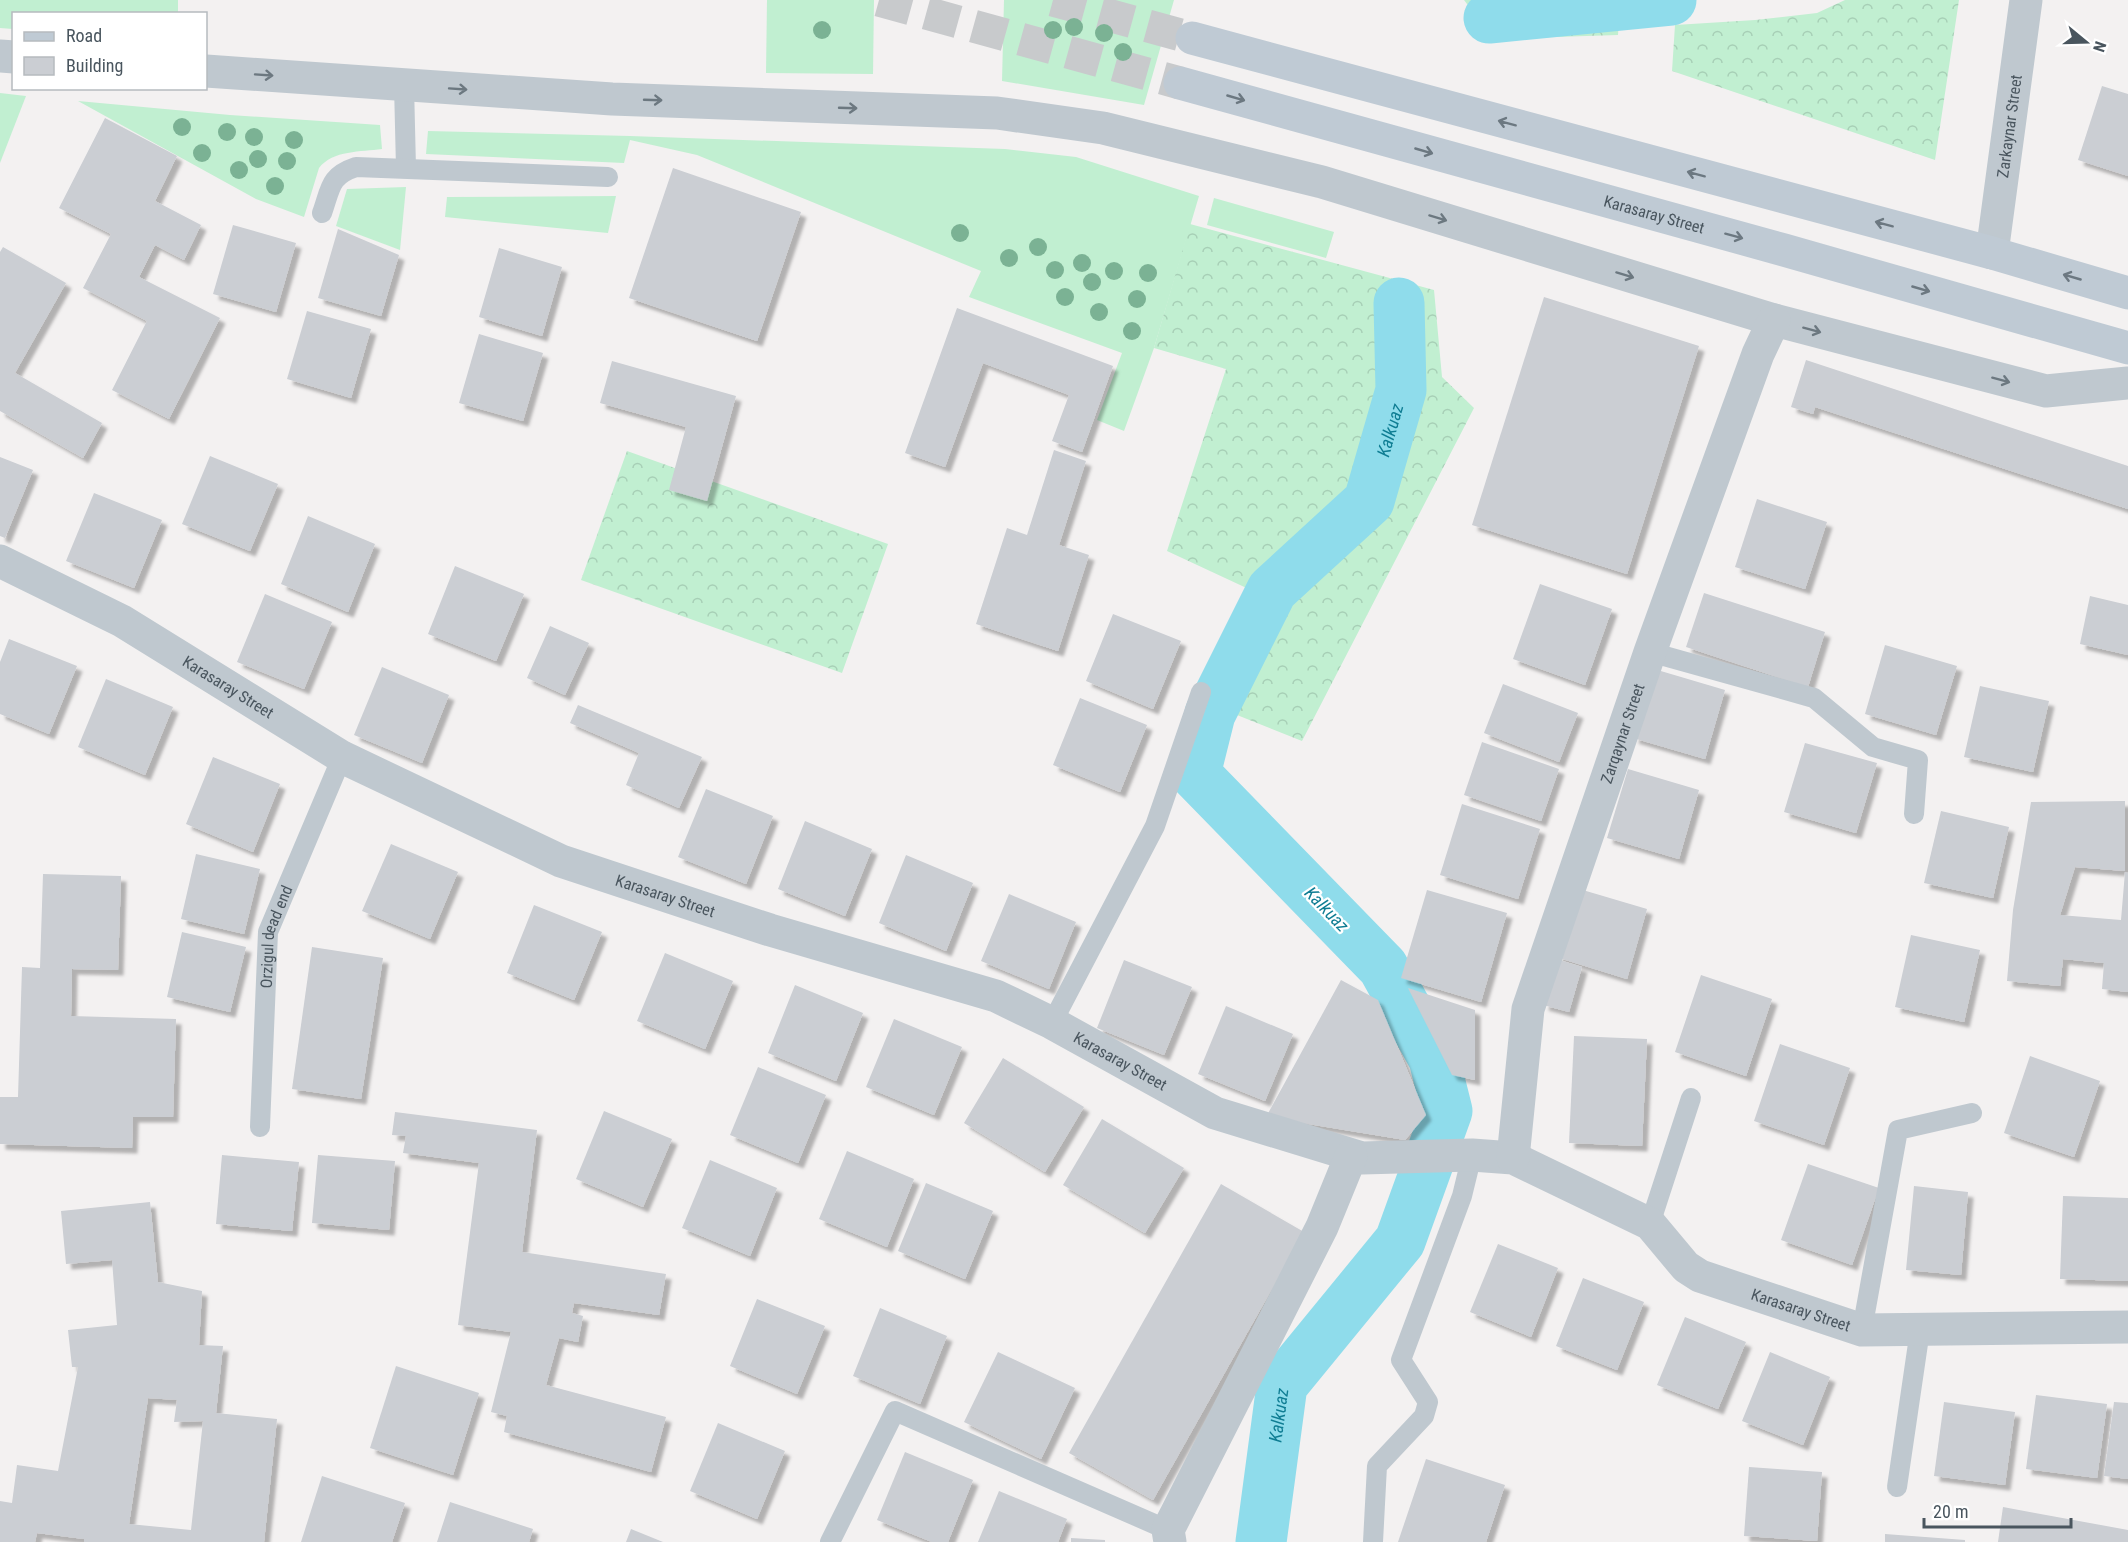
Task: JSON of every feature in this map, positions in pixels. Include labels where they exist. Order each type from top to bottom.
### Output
[{"type":"main road","points":[[1192,38],[1992,253],[2128,293]]},
{"type":"main road","name":"Karasaray Street","points":[[1180,83],[2128,348]]},
{"type":"street","name":"Zarkaynar Street","points":[[1992,253],[2026,0]]},
{"type":"street","points":[[207,71],[612,99],[997,113],[1103,128],[1322,182],[1774,320],[2046,392],[2128,383]]},
{"type":"street","name":"Zarqaynar Street","points":[[1513,1158],[1528,1009],[1650,652],[1758,354],[1774,320]]},
{"type":"street","name":"Karasaray Street","points":[[0,561],[122,621],[342,757],[561,861],[770,930],[996,996],[1052,1023],[1215,1113],[1357,1157],[1471,1155],[1513,1158],[1650,1224],[1686,1267],[1700,1276],[1862,1330],[2128,1327]]},
{"type":"street","points":[[1168,1536],[1357,1157]]},
{"type":"lane","points":[[404,85],[406,168]]},
{"type":"lane","points":[[322,213],[333,180],[342,172],[356,166],[608,177]]},
{"type":"lane","points":[[1650,652],[1814,698],[1873,747],[1918,760],[1914,814]]},
{"type":"lane","points":[[1052,1023],[1155,826],[1201,692]]},
{"type":"lane","name":"Orzigul dead end","points":[[260,1127],[268,932],[342,757]]},
{"type":"lane","points":[[1650,1224],[1691,1098]]},
{"type":"lane","points":[[1862,1330],[1898,1130],[1972,1113]]},
{"type":"lane","points":[[1373,1542],[1377,1466],[1424,1416],[1428,1402],[1401,1360],[1462,1196],[1471,1155]]},
{"type":"lane","points":[[1897,1487],[1920,1330]]},
{"type":"lane","points":[[830,1542],[895,1411],[1168,1536]]},
{"type":"green space","points":[[0,0],[178,0],[178,12],[12,12],[12,29],[0,28]]},
{"type":"green space","points":[[767,0],[874,0],[873,74],[766,73]]},
{"type":"green space","points":[[1004,0],[1174,0],[1144,105],[1002,81]]},
{"type":"green space","points":[[1464,0],[1620,0],[1618,35],[1493,39]]},
{"type":"green space","points":[[1845,0],[1959,0],[1935,160],[1672,71],[1675,25],[1817,13]]},
{"type":"green space","points":[[0,93],[26,96],[0,163]]},
{"type":"green space","points":[[78,101],[230,115],[380,125],[382,149],[348,153],[325,162],[319,168],[304,217],[256,199]]},
{"type":"green space","points":[[428,131],[1005,149],[1076,157],[1199,196],[1154,348],[1124,431],[1097,420],[1122,353],[969,297],[981,271],[697,155],[630,140],[624,163],[426,154]]},
{"type":"green space","points":[[406,187],[400,250],[336,226],[347,189]]},
{"type":"green space","points":[[616,196],[608,233],[445,217],[447,197]]},
{"type":"green space","points":[[1214,198],[1334,232],[1326,258],[1207,225]]},
{"type":"green space","points":[[1190,224],[1434,290],[1442,377],[1474,408],[1302,741],[1232,713],[1268,598],[1167,551],[1226,369],[1154,348]]},
{"type":"green space","points":[[627,451],[888,544],[842,673],[581,580]]},
{"type":"building","points":[[2102,86],[2128,94],[2128,176],[2078,160]]},
{"type":"building","points":[[105,118],[177,156],[155,201],[201,225],[184,260],[155,245],[139,277],[220,318],[169,419],[112,390],[147,321],[83,288],[111,234],[59,208]]},
{"type":"building","points":[[673,168],[801,212],[757,341],[629,298]]},
{"type":"building","points":[[233,225],[296,243],[276,312],[213,294]]},
{"type":"building","points":[[338,229],[399,255],[381,316],[318,298]]},
{"type":"building","points":[[3,247],[66,283],[15,373],[102,423],[83,458],[0,411],[0,252]]},
{"type":"building","points":[[499,248],[562,267],[542,336],[479,317]]},
{"type":"building","points":[[1544,297],[1699,346],[1627,574],[1472,525]]},
{"type":"building","points":[[957,308],[1113,366],[1082,452],[1052,441],[1069,395],[983,363],[945,467],[905,453]]},
{"type":"building","points":[[307,311],[371,329],[351,398],[287,379]]},
{"type":"building","points":[[479,334],[543,353],[523,421],[459,403]]},
{"type":"building","points":[[1806,360],[2128,466],[2128,509],[1815,407],[1813,414],[1791,407]]},
{"type":"building","points":[[612,361],[736,396],[707,501],[669,490],[686,427],[600,403]]},
{"type":"building","points":[[1054,450],[1086,461],[1059,545],[1089,555],[1058,651],[976,624],[1007,528],[1027,535]]},
{"type":"building","points":[[210,456],[278,484],[250,551],[182,524]]},
{"type":"building","points":[[0,457],[33,470],[5,538],[0,536]]},
{"type":"building","points":[[94,493],[162,520],[134,588],[66,561]]},
{"type":"building","points":[[1757,499],[1827,522],[1805,589],[1735,567]]},
{"type":"building","points":[[308,516],[375,544],[348,612],[281,584]]},
{"type":"building","points":[[455,566],[524,594],[496,661],[428,634]]},
{"type":"building","points":[[1540,584],[1612,609],[1585,685],[1513,659]]},
{"type":"building","points":[[1704,593],[1825,632],[1808,687],[1686,647]]},
{"type":"building","points":[[265,594],[332,622],[304,689],[237,662]]},
{"type":"building","points":[[2090,596],[2128,605],[2128,655],[2080,644]]},
{"type":"building","points":[[1113,614],[1181,641],[1153,709],[1086,681]]},
{"type":"building","points":[[550,626],[589,643],[565,695],[527,678]]},
{"type":"building","points":[[9,639],[77,666],[49,734],[0,714],[0,662]]},
{"type":"building","points":[[1885,645],[1957,666],[1936,735],[1865,714]]},
{"type":"building","points":[[382,667],[449,695],[422,763],[354,735]]},
{"type":"building","points":[[1654,669],[1725,690],[1705,759],[1633,738]]},
{"type":"building","points":[[106,679],[173,707],[145,775],[78,747]]},
{"type":"building","points":[[1503,684],[1578,713],[1559,762],[1484,733]]},
{"type":"building","points":[[1980,686],[2049,701],[2033,772],[1964,757]]},
{"type":"building","points":[[1080,698],[1147,725],[1120,792],[1053,765]]},
{"type":"building","points":[[578,705],[702,757],[679,808],[626,785],[639,753],[570,723]]},
{"type":"building","points":[[1482,742],[1559,769],[1541,821],[1464,795]]},
{"type":"building","points":[[1805,743],[1877,763],[1856,833],[1784,812]]},
{"type":"building","points":[[213,757],[280,784],[253,852],[186,824]]},
{"type":"building","points":[[1628,769],[1699,790],[1679,859],[1607,838]]},
{"type":"building","points":[[706,789],[773,816],[746,884],[678,857]]},
{"type":"building","points":[[2125,801],[2125,871],[2075,867],[2060,915],[2121,920],[2125,872],[2128,873],[2128,992],[2102,989],[2104,963],[2063,959],[2060,986],[2007,981],[2013,910],[2031,802]]},
{"type":"building","points":[[1462,804],[1540,829],[1518,899],[1440,875]]},
{"type":"building","points":[[1941,811],[2009,827],[1993,898],[1924,883]]},
{"type":"building","points":[[805,821],[872,849],[845,916],[778,889]]},
{"type":"building","points":[[391,844],[458,872],[430,939],[362,911]]},
{"type":"building","points":[[196,854],[260,869],[244,934],[181,919]]},
{"type":"building","points":[[906,855],[973,883],[946,951],[879,923]]},
{"type":"building","points":[[43,874],[121,876],[118,970],[72,969],[71,1016],[176,1019],[173,1117],[133,1117],[132,1148],[0,1144],[0,1097],[18,1097],[22,967],[40,968]]},
{"type":"building","points":[[1576,888],[1647,909],[1627,979],[1556,957]]},
{"type":"building","points":[[1427,890],[1507,913],[1481,1002],[1401,978]]},
{"type":"building","points":[[1009,894],[1076,922],[1049,989],[981,961]]},
{"type":"building","points":[[534,905],[602,932],[574,1000],[507,973]]},
{"type":"building","points":[[182,932],[246,947],[230,1012],[167,997]]},
{"type":"building","points":[[1911,935],[1980,950],[1964,1022],[1895,1007]]},
{"type":"building","points":[[312,947],[383,958],[361,1099],[292,1089]]},
{"type":"building","points":[[665,953],[733,981],[705,1049],[637,1021]]},
{"type":"building","points":[[1556,959],[1582,967],[1569,1012],[1543,1005]]},
{"type":"building","points":[[1124,960],[1192,987],[1164,1055],[1097,1028]]},
{"type":"building","points":[[1701,975],[1772,999],[1746,1076],[1675,1052]]},
{"type":"building","points":[[1341,980],[1378,1000],[1426,1115],[1405,1140],[1266,1117]]},
{"type":"building","points":[[795,985],[863,1013],[836,1081],[768,1053]]},
{"type":"building","points":[[1408,988],[1475,1010],[1475,1080],[1452,1075]]},
{"type":"building","points":[[1226,1006],[1293,1034],[1265,1101],[1198,1074]]},
{"type":"building","points":[[894,1019],[962,1047],[934,1115],[866,1087]]},
{"type":"building","points":[[1574,1036],[1647,1039],[1642,1146],[1569,1143]]},
{"type":"building","points":[[1780,1044],[1850,1068],[1824,1145],[1754,1121]]},
{"type":"building","points":[[2030,1056],[2100,1081],[2074,1157],[2004,1133]]},
{"type":"building","points":[[1003,1058],[1084,1107],[1045,1172],[964,1123]]},
{"type":"building","points":[[758,1067],[826,1095],[798,1163],[730,1135]]},
{"type":"building","points":[[604,1111],[672,1139],[643,1207],[576,1179]]},
{"type":"building","points":[[395,1112],[537,1130],[522,1252],[666,1274],[659,1315],[574,1303],[572,1313],[583,1316],[578,1342],[559,1338],[546,1385],[666,1417],[651,1472],[504,1432],[507,1416],[491,1412],[511,1332],[458,1325],[479,1163],[403,1153],[406,1136],[392,1135]]},
{"type":"building","points":[[1102,1119],[1184,1168],[1145,1233],[1063,1185]]},
{"type":"building","points":[[847,1151],[914,1179],[887,1247],[819,1219]]},
{"type":"building","points":[[222,1155],[299,1162],[292,1231],[216,1224]]},
{"type":"building","points":[[318,1155],[395,1161],[389,1230],[312,1223]]},
{"type":"building","points":[[710,1160],[777,1188],[750,1256],[682,1228]]},
{"type":"building","points":[[1808,1164],[1879,1188],[1852,1265],[1781,1240]]},
{"type":"building","points":[[926,1183],[993,1211],[965,1279],[898,1251]]},
{"type":"building","points":[[1221,1184],[1304,1232],[1153,1500],[1069,1453]]},
{"type":"building","points":[[1914,1186],[1968,1192],[1961,1275],[1906,1270]]},
{"type":"building","points":[[2063,1196],[2128,1198],[2128,1281],[2060,1279]]},
{"type":"building","points":[[150,1202],[158,1282],[202,1291],[199,1345],[223,1346],[216,1413],[277,1419],[264,1542],[84,1542],[84,1539],[37,1533],[35,1542],[0,1542],[0,1501],[12,1503],[17,1465],[58,1471],[78,1367],[72,1367],[68,1330],[117,1325],[112,1260],[66,1264],[61,1211]],"holes":[[[148,1398],[177,1400],[174,1422],[203,1421],[191,1530],[129,1524]]]},
{"type":"building","points":[[1498,1244],[1558,1268],[1531,1337],[1470,1312]]},
{"type":"building","points":[[1583,1278],[1644,1302],[1617,1370],[1556,1346]]},
{"type":"building","points":[[757,1299],[825,1326],[797,1394],[730,1366]]},
{"type":"building","points":[[880,1308],[947,1336],[920,1404],[853,1376]]},
{"type":"building","points":[[1685,1317],[1746,1342],[1718,1409],[1657,1385]]},
{"type":"building","points":[[998,1352],[1075,1388],[1041,1459],[964,1422]]},
{"type":"building","points":[[1770,1352],[1830,1377],[1803,1445],[1742,1421]]},
{"type":"building","points":[[396,1366],[479,1393],[453,1475],[370,1448]]},
{"type":"building","points":[[2036,1395],[2107,1404],[2097,1478],[2026,1469]]},
{"type":"building","points":[[1944,1402],[2015,1412],[2005,1485],[1934,1476]]},
{"type":"building","points":[[2114,1402],[2128,1403],[2128,1479],[2104,1476]]},
{"type":"building","points":[[718,1423],[785,1451],[757,1519],[690,1491]]},
{"type":"building","points":[[905,1452],[973,1480],[948,1542],[932,1542],[877,1520]]},
{"type":"building","points":[[1426,1459],[1505,1485],[1486,1542],[1398,1542]]},
{"type":"building","points":[[1749,1467],[1822,1472],[1817,1541],[1744,1536]]},
{"type":"building","points":[[322,1476],[405,1503],[392,1542],[301,1542]]},
{"type":"building","points":[[999,1491],[1067,1519],[1058,1542],[978,1542]]},
{"type":"building","points":[[450,1502],[533,1529],[529,1542],[437,1542]]},
{"type":"building","points":[[2003,1507],[2128,1530],[2128,1542],[1998,1542]]},
{"type":"building","points":[[631,1529],[663,1542],[626,1542]]},
{"type":"building","points":[[1885,1534],[1965,1540],[1965,1542],[1885,1542]]},
{"type":"building","points":[[1071,1538],[1105,1540],[1105,1542],[1071,1542]]},
{"type":"waterway","name":"Kalkuaz","points":[[1489,18],[1671,0]]},
{"type":"waterway","name":"Kalkuaz","points":[[1261,1542],[1282,1385],[1400,1241],[1447,1111],[1434,1059],[1383,967],[1195,774],[1210,714],[1272,590],[1369,501],[1401,390],[1399,303]]},
{"type":"tunnel","points":[[879,0],[1180,83]]},
{"type":"tunnel","points":[[1053,0],[1192,38]]}]
